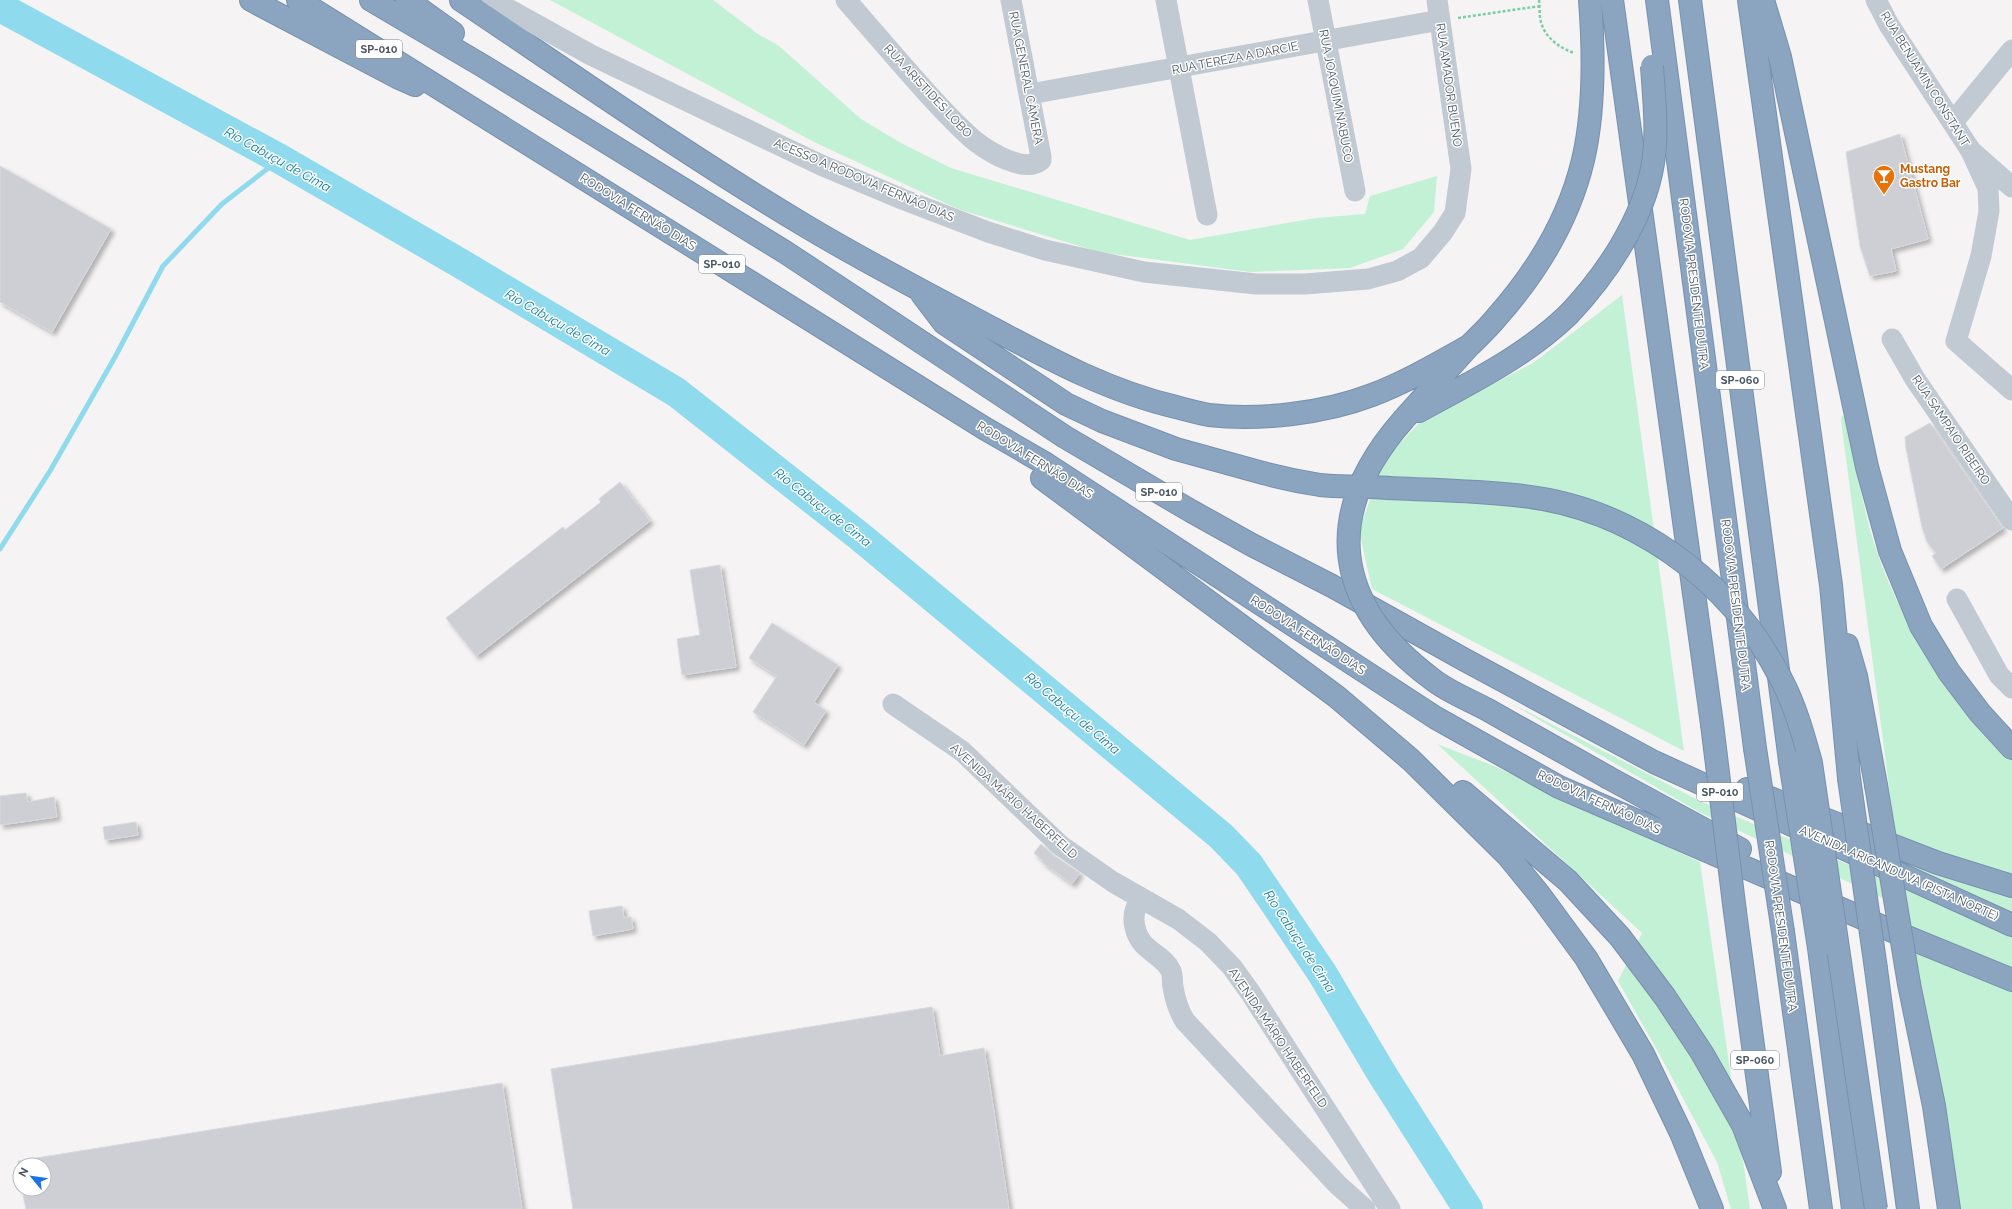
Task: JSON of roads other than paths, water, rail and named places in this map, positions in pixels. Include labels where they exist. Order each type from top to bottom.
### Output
[{"type":"highway","points":[[251,0],[397,77],[459,101]]},
{"type":"highway","name":"RODOVIA FERNÃO DIAS","points":[[298,0],[984,428],[1046,464],[1436,718],[1560,787],[1890,930]]},
{"type":"highway","name":"SP-010","points":[[371,0],[483,66],[785,252],[1065,437],[1252,545],[1332,586],[1654,762]]},
{"type":"highway","points":[[407,0],[471,46],[483,66]]},
{"type":"highway","points":[[461,0],[660,133],[804,225],[917,289],[1046,357],[1112,388],[1150,401],[1208,415],[1276,416],[1328,407],[1369,396],[1397,384],[1469,346]]},
{"type":"highway","points":[[1590,0],[1592,61],[1590,112],[1583,160],[1574,190],[1560,223],[1544,254],[1522,286],[1496,318],[1387,438],[1364,474],[1352,507],[1347,550],[1350,565],[1361,598],[1381,631],[1401,653],[1433,680],[1609,778],[1890,930],[2012,980]]},
{"type":"highway","name":"SP-060","points":[[1612,0],[1712,724],[1735,912],[1775,1209]]},
{"type":"highway","points":[[1404,419],[1506,364],[1539,342],[1568,316],[1595,286],[1617,253],[1632,224],[1644,194],[1654,156],[1656,118],[1652,66],[1642,0]]},
{"type":"highway","name":"RODOVIA PRESIDENTE DUTRA","points":[[1657,0],[1755,748],[1783,932],[1821,1209]]},
{"type":"highway","name":"SP-060","points":[[1690,0],[1790,761],[1819,948],[1853,1209]]},
{"type":"highway","points":[[1749,0],[1831,585],[1849,778],[1908,1209]]},
{"type":"highway","points":[[1763,0],[1780,57],[1867,467],[1890,551],[1921,626],[1949,672],[1980,713],[2012,748]]},
{"type":"highway","points":[[917,289],[944,323],[1066,404],[1124,430],[1176,449],[1263,474],[1321,485],[1515,495],[1568,505],[1619,523],[1666,549],[1712,585],[1751,629],[1782,679],[1801,727],[1811,762],[1876,1209]]},
{"type":"highway","points":[[984,428],[1041,477],[1337,697],[1411,760],[1508,856],[1539,894],[1586,958],[1643,1054],[1681,1133],[1712,1209]]},
{"type":"highway","points":[[1831,585],[1856,676],[1876,785],[1909,984],[1934,1106],[1950,1209]]},
{"type":"highway","points":[[1337,697],[1380,719],[1568,882],[1620,937],[1665,997],[1708,1063],[1743,1125],[1775,1209]]},
{"type":"highway","points":[[1654,762],[1689,766],[1938,863],[2012,886]]},
{"type":"highway","name":"AVENIDA ARICANDUVA (PISTA NORTE)","points":[[1654,762],[2012,925]]},
{"type":"street","name":"ACESSO A RODOVIA FERNÃO DIAS","points":[[492,0],[591,55],[665,91],[821,165],[902,199],[988,232],[1045,250],[1144,272],[1256,284],[1305,284],[1368,279],[1397,271],[1421,258],[1447,226],[1455,213],[1460,169]]},
{"type":"street","name":"RUA ARISTIDES LOBO","points":[[846,0],[955,123],[976,142],[996,155],[1022,166]]},
{"type":"street","name":"RUA GENERAL CÂMERA","points":[[1011,0],[1041,157],[1038,163],[1022,166]]},
{"type":"street","points":[[1166,0],[1207,215]]},
{"type":"street","name":"RUA JOAQUIM NABUCO","points":[[1318,0],[1355,191]]},
{"type":"street","name":"RUA BENJAMIN CONSTANT","points":[[1876,0],[1889,25],[1971,151],[2012,187]]},
{"type":"street","name":"RUA AMADOR BUENO","points":[[1438,10],[1460,169]]},
{"type":"street","name":"RUA TEREZA A DARCIE","points":[[1030,94],[1325,41],[1438,10]]},
{"type":"street","points":[[1953,122],[2012,50]]},
{"type":"street","points":[[1971,151],[1988,188],[1989,211],[1981,256],[1956,341],[2012,390]]},
{"type":"street","name":"RUA SAMPAIO RIBEIRO","points":[[1892,339],[1915,379],[2012,520]]},
{"type":"street","points":[[1957,598],[1999,675],[2012,688]]},
{"type":"street","name":"AVENIDA MÁRIO HABERFELD","points":[[893,704],[962,752],[1060,845],[1088,866],[1178,919],[1208,942],[1232,967],[1390,1209]]},
{"type":"street","points":[[1140,898],[1134,913],[1134,923],[1137,936],[1141,943],[1163,960],[1170,971],[1177,1003],[1185,1021],[1338,1185],[1365,1209]]},
{"type":"waterway","name":"Rio Cabuçu de Cima","points":[[0,7],[280,159],[458,262],[676,392],[858,535],[1221,836],[1249,865],[1322,973],[1382,1074],[1468,1209]]},
{"type":"waterway","points":[[0,549],[50,471],[115,357],[163,266],[222,204],[280,159]]},
{"type":"place","name":"Mustang Gastro Bar","points":[[1884,196]]}]
